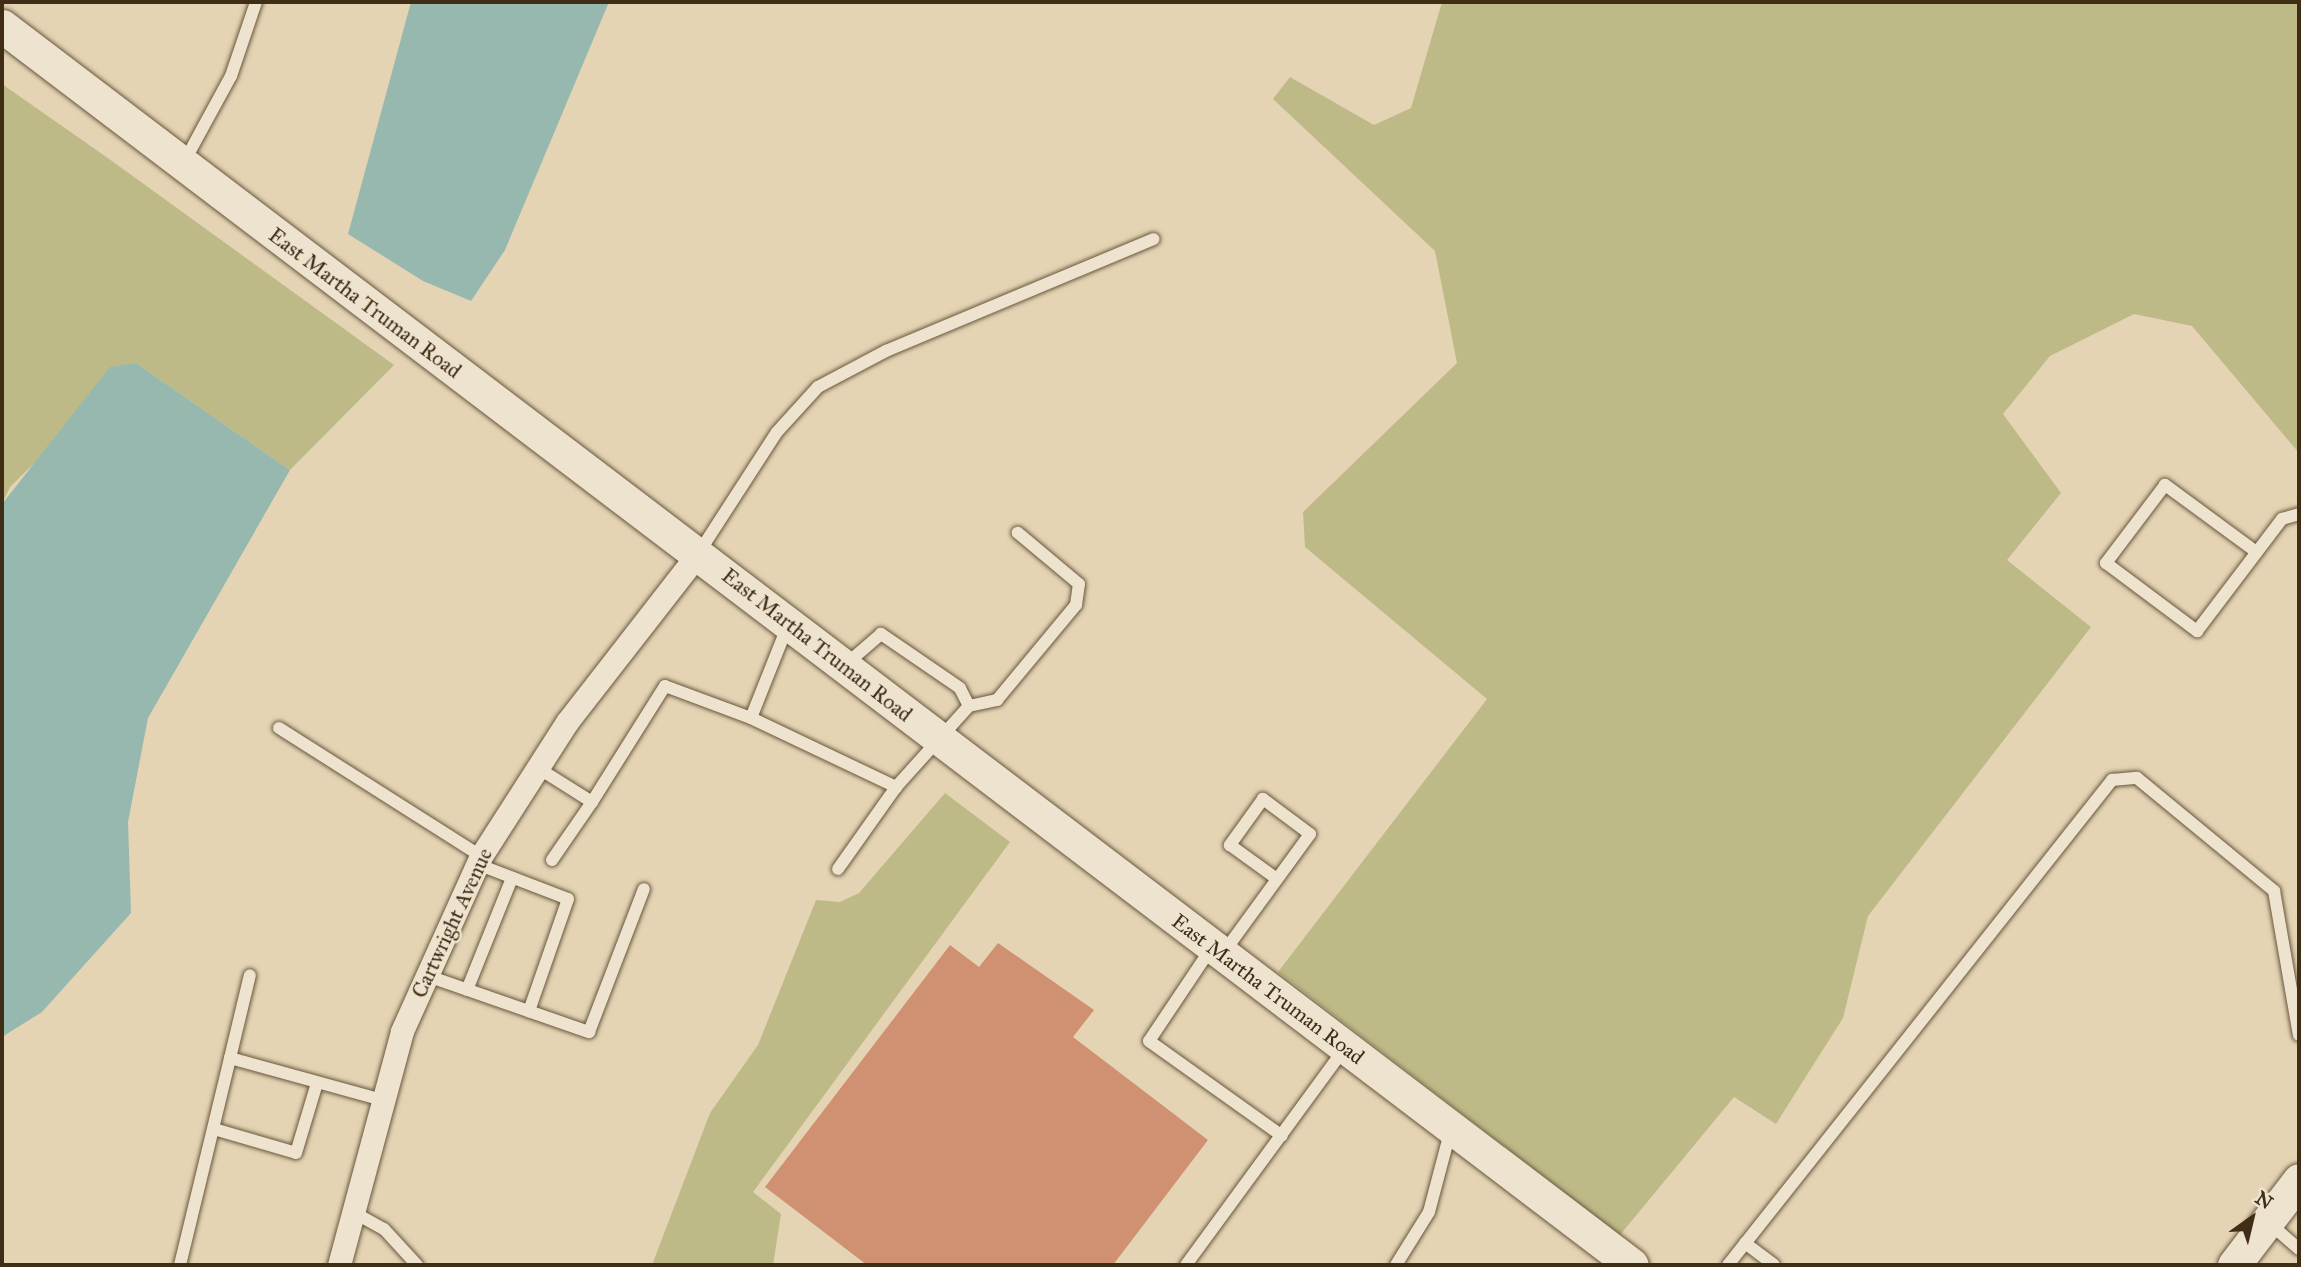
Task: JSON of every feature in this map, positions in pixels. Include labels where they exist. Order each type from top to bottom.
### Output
[{"type":"main road","name":"East Martha Truman Road","points":[[2,26],[1632,1265]]},
{"type":"main road","points":[[2234,1265],[2299,1180]]},
{"type":"street","name":"Cartwright Avenue","points":[[339,1265],[383,1100],[425,975],[479,860],[538,768],[698,554]]},
{"type":"lane","points":[[183,164],[231,76],[256,2]]},
{"type":"lane","points":[[698,554],[764,450],[818,387],[886,351],[1154,239]]},
{"type":"lane","points":[[2255,551],[2165,485],[2106,563],[2197,632],[2255,551],[2282,519],[2299,514]]},
{"type":"lane","points":[[838,869],[896,787],[942,742],[969,706],[996,700],[1076,605],[1079,584],[1018,533]]},
{"type":"lane","points":[[751,718],[789,624]]},
{"type":"lane","points":[[844,667],[881,634],[960,688],[969,706]]},
{"type":"lane","points":[[552,860],[665,686],[751,718],[896,787]]},
{"type":"lane","points":[[279,728],[479,860],[512,878],[568,900],[529,1011]]},
{"type":"lane","points":[[538,768],[592,802]]},
{"type":"lane","points":[[1728,1265],[2112,780],[2137,778],[2274,891],[2299,1034]]},
{"type":"lane","points":[[1277,879],[1230,845],[1264,799],[1310,834],[1277,879],[1217,951],[1149,1041],[1282,1136]]},
{"type":"lane","points":[[467,990],[512,878]]},
{"type":"lane","points":[[425,975],[589,1032],[644,889]]},
{"type":"lane","points":[[180,1265],[250,975]]},
{"type":"lane","points":[[1186,1265],[1345,1048]]},
{"type":"lane","points":[[230,1058],[383,1100]]},
{"type":"lane","points":[[214,1129],[296,1153],[317,1083]]},
{"type":"lane","points":[[1396,1265],[1429,1212],[1451,1128]]},
{"type":"lane","points":[[352,1212],[384,1229],[416,1265]]},
{"type":"lane","points":[[2267,1222],[2299,1249]]},
{"type":"lane","points":[[1745,1243],[1774,1265]]},
{"type":"shaded area","points":[[1442,2],[2299,2],[2299,453],[2192,326],[2134,314],[2050,356],[2003,414],[2061,493],[2007,560],[2091,627],[1868,916],[1843,1018],[1776,1124],[1734,1097],[1620,1235],[1278,972],[1487,699],[1305,547],[1303,512],[1457,363],[1435,251],[1273,99],[1290,77],[1374,125],[1411,108]]},
{"type":"shaded area","points":[[2,84],[394,365],[290,470],[136,363],[10,487],[2,504]]},
{"type":"shaded area","points":[[945,793],[1010,842],[753,1192],[781,1214],[773,1265],[652,1265],[710,1113],[758,1045],[816,900],[840,902],[859,893]]},
{"type":"water","points":[[411,2],[609,2],[505,250],[471,301],[423,281],[348,234]]},
{"type":"water","points":[[136,363],[290,470],[148,718],[128,822],[131,913],[42,1012],[2,1037],[2,504],[110,367]]},
{"type":"building","points":[[998,943],[1094,1010],[1073,1037],[1208,1140],[1113,1265],[867,1265],[765,1187],[950,945],[979,967]]}]
